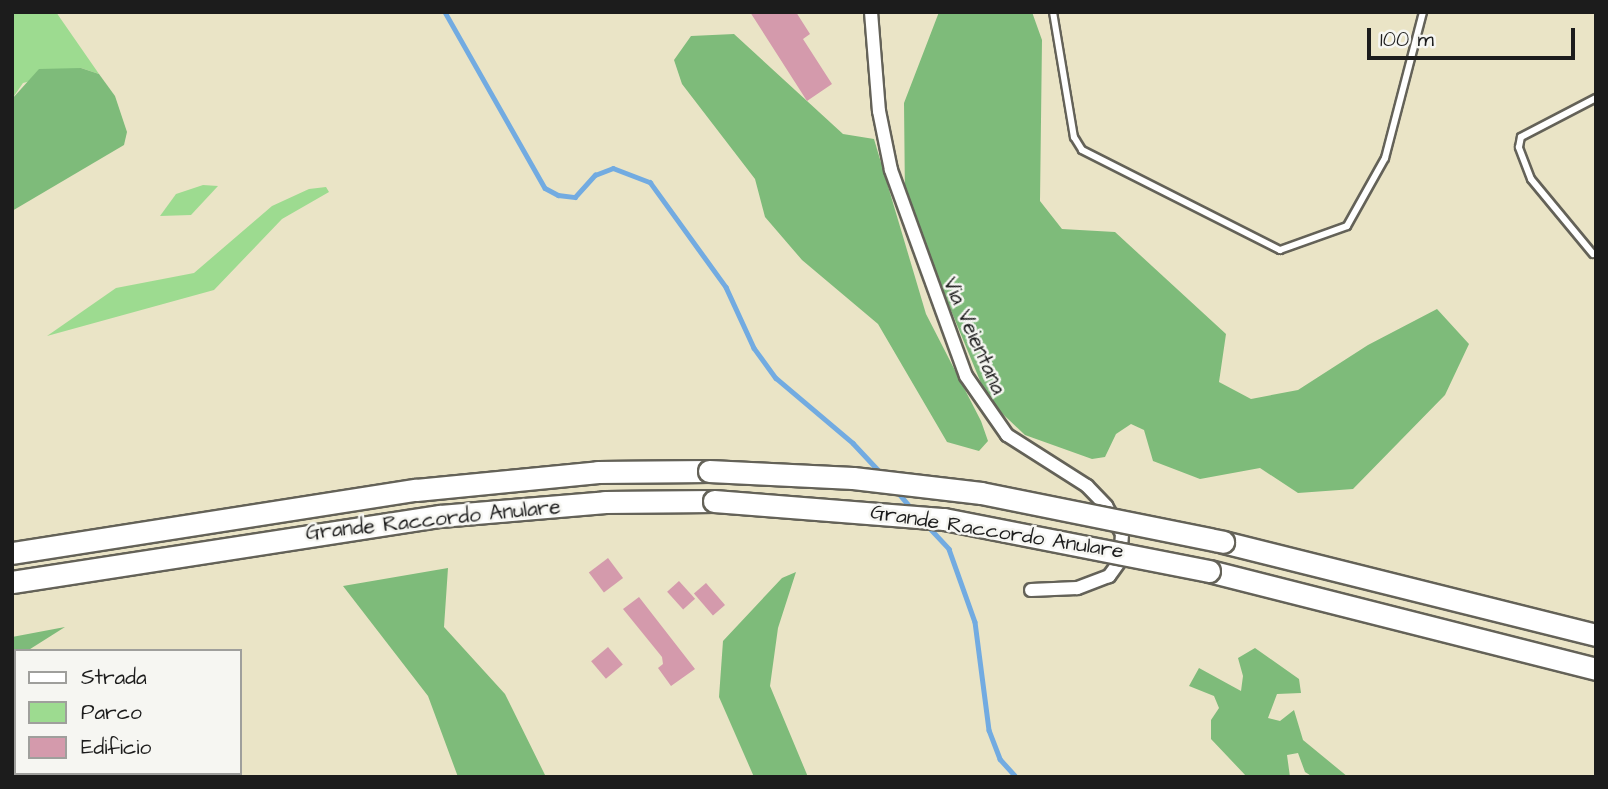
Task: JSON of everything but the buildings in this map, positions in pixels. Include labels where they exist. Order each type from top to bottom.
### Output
[{"type":"highway","name":"Grande Raccordo Anulare","points":[[12,553],[416,490],[598,472],[709,471],[853,478],[961,490],[1075,508],[1596,635]]},
{"type":"highway","name":"Grande Raccordo Anulare","points":[[12,582],[440,516],[605,502],[714,501],[944,519],[1209,571],[1596,669]]},
{"type":"street","name":"Via Veientana","points":[[871,12],[880,111],[891,170],[966,376],[1007,435],[1087,486],[1106,506],[1122,534],[1120,561],[1109,576],[1077,588],[1031,590]]},
{"type":"lane","points":[[1053,12],[1074,137],[1082,150],[1280,250],[1347,226],[1385,159],[1423,12]]},
{"type":"lane","points":[[1593,254],[1531,179],[1519,147],[1521,137],[1596,98]]},
{"type":"green space","points":[[12,12],[56,12],[99,74],[81,68],[23,83],[12,99]]},
{"type":"green space","points":[[939,12],[1032,12],[1042,40],[1040,201],[1062,229],[1115,232],[1226,334],[1219,382],[1251,399],[1298,390],[1368,345],[1437,309],[1469,344],[1445,395],[1353,489],[1298,493],[1260,468],[1200,479],[1153,461],[1144,430],[1131,424],[1116,434],[1105,457],[1092,459],[1025,435],[988,400],[905,199],[904,103]]},
{"type":"green space","points":[[734,34],[843,134],[874,139],[926,314],[981,421],[988,441],[979,451],[947,442],[878,324],[802,260],[765,217],[755,179],[682,84],[674,60],[691,36]]},
{"type":"green space","points":[[81,68],[99,74],[115,96],[127,132],[124,145],[12,211],[12,99],[39,69]]},
{"type":"green space","points":[[203,185],[218,186],[191,215],[160,216],[176,194]]},
{"type":"green space","points":[[326,187],[329,192],[282,219],[214,290],[47,336],[116,288],[194,273],[272,206],[309,189]]},
{"type":"green space","points":[[448,568],[444,627],[505,694],[546,777],[458,777],[428,696],[343,586]]},
{"type":"green space","points":[[796,572],[778,628],[770,686],[808,777],[754,777],[719,697],[723,641],[782,578]]},
{"type":"green space","points":[[65,627],[30,649],[14,649],[12,660],[12,637]]},
{"type":"green space","points":[[1255,648],[1299,679],[1301,693],[1277,694],[1268,718],[1280,721],[1294,710],[1303,740],[1348,777],[1313,777],[1305,772],[1298,753],[1287,755],[1290,777],[1247,777],[1211,739],[1211,720],[1219,708],[1214,696],[1189,686],[1199,668],[1241,691],[1243,676],[1238,658]]},
{"type":"waterway","points":[[445,12],[545,188],[558,195],[575,197],[595,175],[613,168],[650,182],[726,287],[754,348],[776,378],[853,443],[881,473]]},
{"type":"waterway","points":[[896,490],[913,510]]},
{"type":"waterway","points":[[926,524],[949,549],[975,622],[989,730],[1000,759],[1016,777]]}]
